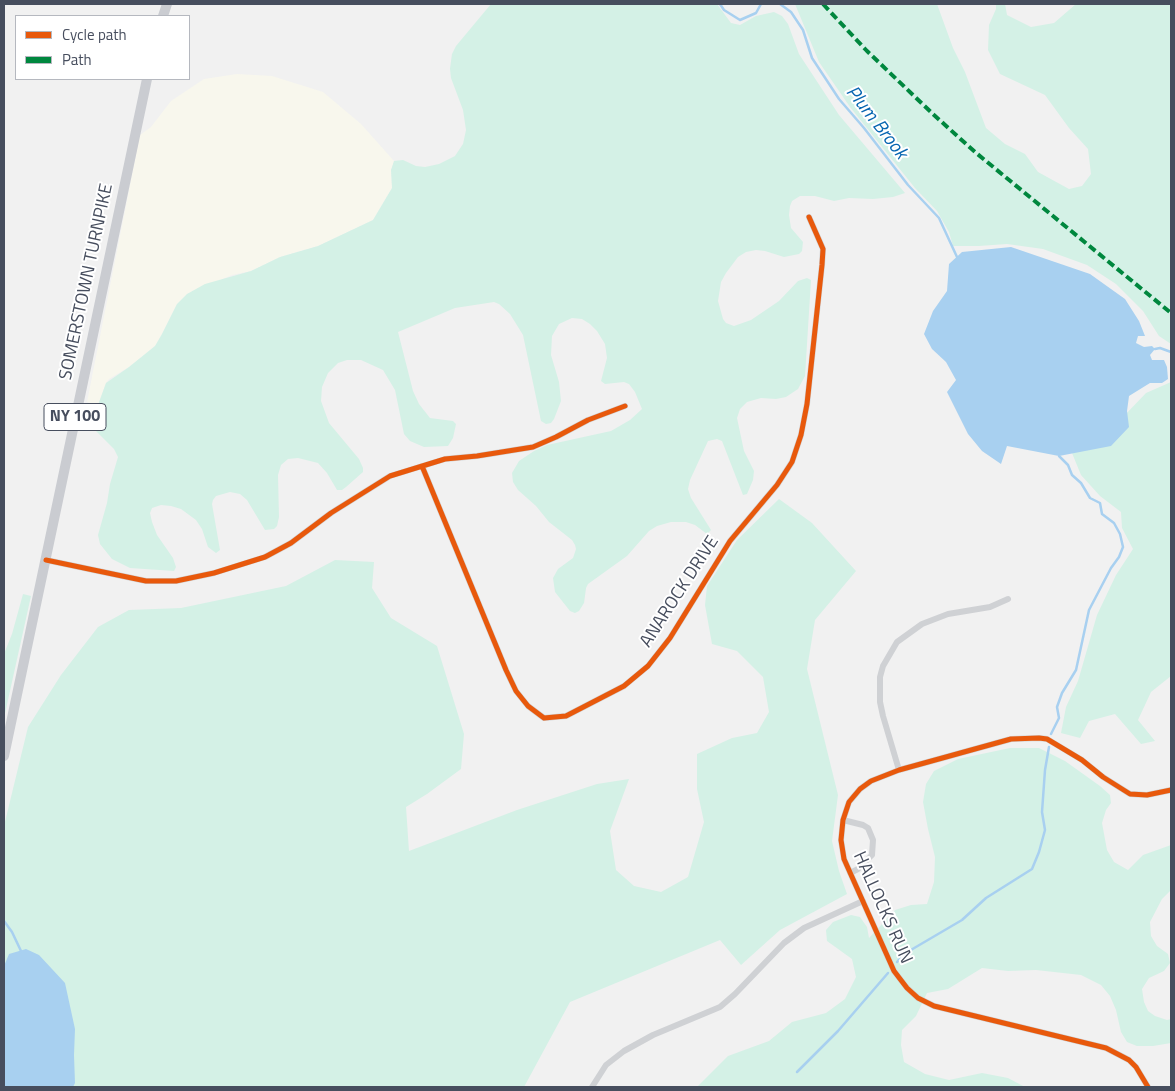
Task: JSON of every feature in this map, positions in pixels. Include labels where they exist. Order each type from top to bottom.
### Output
[{"type":"main road","name":"SOMERSTOWN TURNPIKE","points":[[4,756],[146,80]]},
{"type":"street","name":"ANAROCK DRIVE","points":[[422,466],[506,670],[516,691],[528,706],[544,718],[566,716],[624,686],[648,666],[670,638],[730,541],[777,485],[792,462],[801,435],[806,404],[822,265],[823,249],[809,217]]},
{"type":"street","points":[[46,560],[146,580],[176,581],[214,573],[265,557],[291,543],[331,513],[390,476],[445,459],[533,447],[556,438],[588,420],[624,406]]},
{"type":"street","points":[[899,770],[880,702],[880,677],[883,666],[897,642],[922,624],[948,614],[990,607],[1008,599]]},
{"type":"street","name":"HALLOCKS RUN","points":[[1148,1087],[1132,1064],[1123,1056],[1106,1048],[934,1006],[918,998],[906,988],[894,971],[850,873],[842,850],[841,840],[843,820],[849,802],[860,788],[871,781],[899,770],[1011,739],[1039,738],[1056,743],[1082,760],[1102,777],[1130,794],[1147,794],[1171,790]]},
{"type":"street","points":[[843,820],[863,824],[868,828],[873,840],[873,850],[869,860],[850,873]]},
{"type":"street","points":[[592,1087],[606,1065],[624,1051],[653,1035],[720,1008],[784,943],[797,933],[863,901]]},
{"type":"shaded area","points":[[237,74],[272,76],[323,92],[361,124],[394,161],[391,170],[392,188],[373,220],[318,246],[280,257],[251,271],[232,275],[187,294],[177,304],[155,346],[129,367],[109,379],[98,405],[87,402],[140,135],[151,127],[171,101],[204,79]]},
{"type":"green space","points":[[491,4],[717,4],[731,23],[740,25],[756,16],[774,12],[782,16],[788,24],[799,54],[839,115],[905,193],[893,197],[873,199],[849,198],[834,201],[815,196],[800,196],[792,201],[789,215],[791,228],[803,242],[802,251],[799,254],[784,257],[765,251],[746,252],[738,257],[721,282],[718,301],[723,319],[726,323],[734,326],[751,320],[779,301],[798,281],[807,278],[811,280],[805,376],[798,389],[786,397],[776,399],[761,398],[747,402],[740,409],[737,418],[744,451],[754,471],[753,480],[747,494],[743,495],[722,441],[717,439],[708,441],[690,480],[688,489],[691,498],[711,530],[707,534],[695,525],[686,522],[671,522],[657,526],[649,531],[627,556],[588,584],[584,603],[579,611],[575,613],[570,611],[555,592],[553,578],[558,569],[573,558],[576,549],[575,545],[572,540],[549,522],[536,506],[518,490],[513,482],[512,473],[519,461],[534,451],[547,445],[611,431],[630,420],[642,409],[635,392],[629,384],[624,382],[605,384],[601,381],[607,358],[605,344],[590,324],[582,319],[572,318],[559,324],[552,336],[551,355],[559,382],[561,401],[551,423],[546,424],[541,421],[523,335],[510,314],[494,302],[455,308],[398,332],[413,391],[419,404],[430,418],[453,421],[456,424],[453,438],[448,446],[424,447],[410,441],[404,434],[395,390],[383,370],[361,360],[347,360],[338,363],[328,373],[322,387],[321,401],[329,423],[359,459],[363,468],[363,472],[346,487],[342,490],[337,490],[327,473],[318,463],[298,458],[288,459],[281,465],[278,475],[279,517],[277,526],[274,529],[265,530],[247,500],[240,494],[230,492],[216,496],[212,504],[220,550],[216,553],[208,547],[202,529],[196,520],[181,509],[161,505],[152,508],[150,513],[157,535],[173,558],[176,567],[174,571],[130,568],[112,559],[100,544],[98,535],[118,457],[114,449],[93,428],[98,405],[106,383],[155,346],[177,304],[187,294],[205,284],[251,271],[280,257],[318,246],[373,220],[392,188],[391,170],[394,161],[403,160],[416,166],[425,167],[439,164],[455,156],[463,144],[466,130],[463,110],[451,78],[452,54],[456,46]]},
{"type":"green space","points":[[795,4],[937,4],[986,128],[1005,144],[1025,154],[1038,172],[1069,189],[1082,186],[1091,174],[1088,149],[1069,128],[1045,95],[1000,74],[988,50],[989,25],[996,9],[996,4],[1005,4],[1007,15],[1031,27],[1054,23],[1076,4],[1171,4],[1171,344],[1159,336],[1143,311],[1116,284],[1087,265],[1043,249],[1007,244],[953,246],[949,232],[937,211],[915,188],[850,107],[819,62]]},
{"type":"green space","points":[[1171,382],[1171,676],[1151,692],[1138,720],[1155,741],[1141,744],[1115,714],[1089,721],[1080,738],[1061,733],[1066,707],[1078,681],[1097,615],[1116,575],[1133,549],[1122,528],[1121,512],[1100,496],[1081,475],[1072,453],[1124,416],[1146,393]]},
{"type":"green space","points":[[779,499],[812,523],[856,571],[815,620],[807,669],[838,795],[832,841],[847,894],[780,930],[741,965],[720,940],[570,1002],[524,1087],[4,1087],[4,826],[28,727],[61,675],[98,627],[129,610],[181,608],[286,586],[335,560],[374,562],[372,588],[391,618],[437,646],[464,734],[461,769],[406,807],[409,851],[517,810],[597,784],[629,779],[610,831],[616,870],[634,886],[661,892],[688,877],[704,822],[697,789],[697,754],[732,738],[757,733],[769,712],[763,677],[737,651],[712,644],[705,605],[707,586],[737,540]]},
{"type":"green space","points":[[23,594],[31,596],[4,718],[4,654],[12,634]]},
{"type":"green space","points":[[1010,748],[1039,748],[1065,761],[1110,795],[1111,803],[1106,810],[1102,823],[1107,850],[1114,862],[1128,870],[1143,855],[1171,845],[1171,890],[1162,899],[1150,922],[1151,936],[1157,946],[1168,954],[1170,963],[1164,971],[1149,978],[1142,989],[1148,1011],[1155,1016],[1167,1020],[1171,1019],[1171,1043],[1137,1046],[1127,1042],[1121,1032],[1116,1010],[1110,996],[1101,985],[1081,975],[1036,970],[1008,971],[982,968],[948,989],[927,993],[916,1016],[902,1030],[901,1045],[904,1062],[925,1074],[949,1080],[982,1073],[1008,1078],[1025,1087],[697,1087],[728,1056],[769,1041],[792,1022],[826,1013],[845,999],[856,977],[852,959],[827,941],[826,930],[833,922],[851,915],[860,917],[867,927],[869,938],[895,910],[911,905],[927,904],[934,882],[935,857],[923,802],[926,784],[934,771],[958,759]]},
{"type":"water","points":[[1011,247],[1090,274],[1125,299],[1139,321],[1145,336],[1138,336],[1136,343],[1144,347],[1152,346],[1155,349],[1150,355],[1152,360],[1164,360],[1168,379],[1162,383],[1150,383],[1129,396],[1127,411],[1129,427],[1111,446],[1059,456],[1007,446],[1001,464],[982,451],[968,434],[947,392],[956,380],[946,362],[932,349],[924,334],[933,311],[947,291],[949,264],[962,252]]},
{"type":"water","points":[[26,949],[39,955],[65,983],[75,1029],[75,1083],[73,1087],[4,1087],[4,966],[9,954]]},
{"type":"waterway","name":"Plum Brook","points":[[720,4],[724,10],[740,20],[756,13],[761,4]]},
{"type":"waterway","name":"Plum Brook","points":[[780,4],[791,12],[803,30],[812,58],[839,99],[908,185],[939,218],[957,257]]},
{"type":"waterway","name":"Plum Brook","points":[[1155,349],[1160,348],[1171,352]]},
{"type":"waterway","points":[[1051,734],[1059,718],[1057,707],[1062,693],[1076,670],[1089,610],[1123,547],[1120,534],[1114,523],[1102,514],[1100,503],[1090,498],[1081,483],[1072,475],[1068,465],[1059,456]]},
{"type":"waterway","points":[[897,962],[904,954],[962,920],[986,898],[1032,869],[1045,830],[1042,812],[1045,770],[1049,747]]},
{"type":"waterway","points":[[4,921],[12,932],[21,951]]},
{"type":"waterway","points":[[797,1072],[838,1031],[888,973]]},
{"type":"marked path","points":[[823,4],[867,51],[975,152],[1171,313]]},
{"type":"cycle path","points":[[422,466],[506,670],[516,691],[528,706],[544,718],[566,716],[624,686],[648,666],[670,638],[730,541],[777,485],[792,462],[801,435],[807,404],[822,265],[823,249],[809,217]]},
{"type":"cycle path","points":[[46,560],[146,581],[176,581],[214,573],[265,557],[291,543],[331,513],[390,476],[445,459],[533,447],[588,420],[625,406]]},
{"type":"cycle path","points":[[1148,1087],[1136,1067],[1129,1060],[1106,1048],[934,1006],[918,998],[907,988],[894,971],[844,859],[841,840],[843,820],[849,802],[860,789],[871,781],[899,770],[1011,739],[1047,739],[1082,760],[1103,777],[1130,794],[1147,795],[1171,790]]}]
